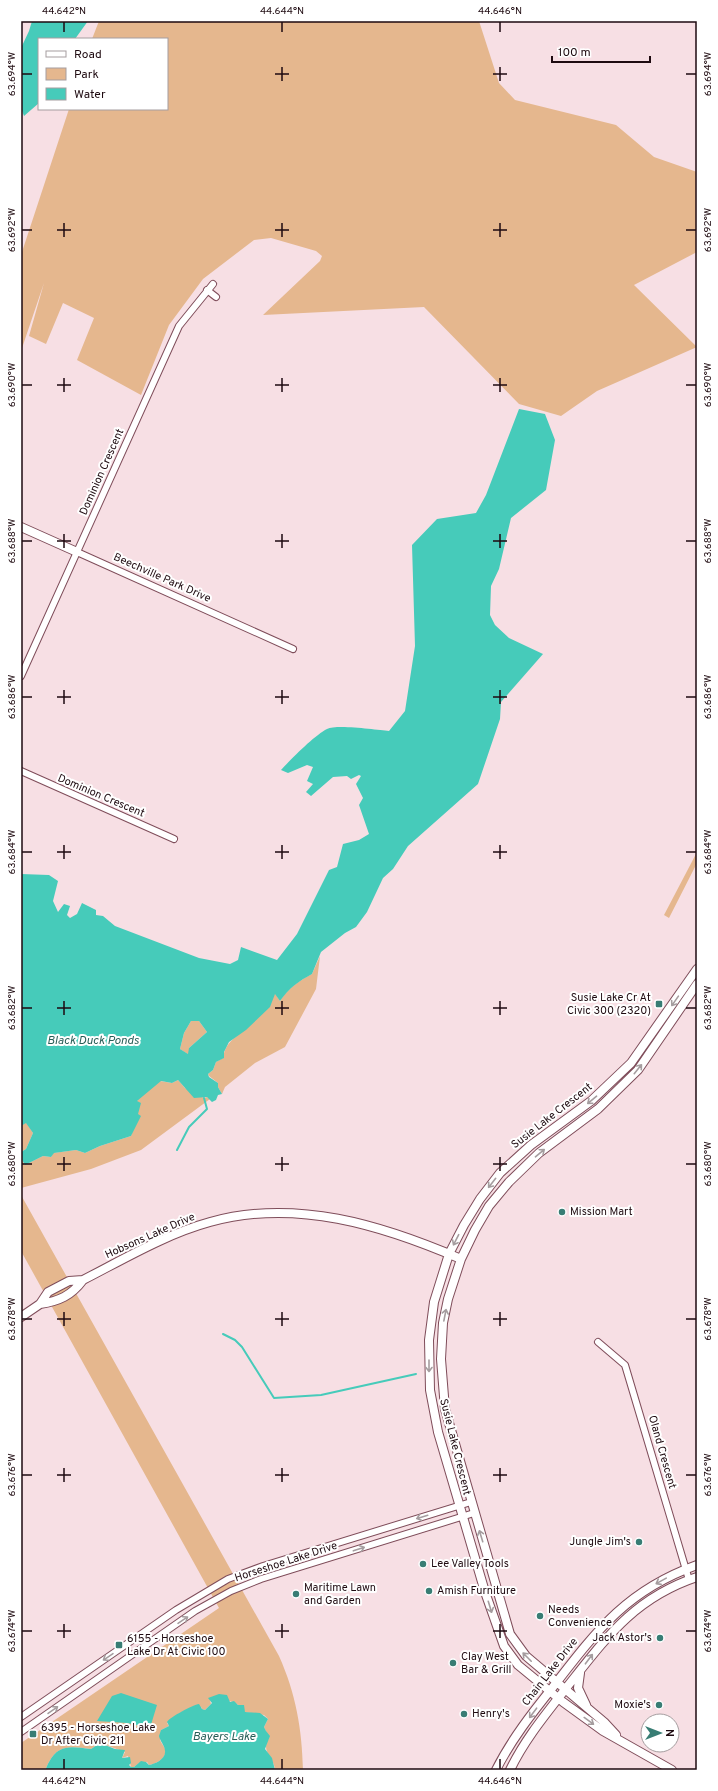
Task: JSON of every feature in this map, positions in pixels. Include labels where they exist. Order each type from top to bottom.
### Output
[{"type":"street","name":"Dominion Crescent","points":[[21,676],[179,326],[212,284]]},
{"type":"street","points":[[207,290],[216,297]]},
{"type":"street","name":"Beechville Park Drive","points":[[21,527],[293,649]]},
{"type":"street","name":"Dominion Crescent","points":[[21,771],[174,839]]},
{"type":"street","name":"Susie Lake Crescent","points":[[621,1740],[603,1731],[518,1666],[501,1642],[433,1411],[429,1368],[430,1340],[434,1302],[449,1254],[480,1199],[500,1173],[531,1145],[591,1101],[631,1063],[697,969]]},
{"type":"street","name":"Susie Lake Crescent","points":[[621,1740],[604,1722],[526,1656],[512,1637],[450,1433],[442,1384],[441,1359],[443,1323],[448,1299],[461,1259],[489,1206],[509,1182],[539,1153],[598,1109],[638,1070],[697,984]]},
{"type":"street","name":"Hobsons Lake Drive","points":[[21,1317],[40,1304],[54,1302],[75,1291],[83,1280],[177,1234],[209,1222],[233,1216],[293,1212],[358,1222],[461,1259]]},
{"type":"street","name":"Oland Crescent","points":[[598,1342],[624,1365],[686,1569],[693,1578]]},
{"type":"street","name":"Horseshoe Lake Drive","points":[[21,1717],[176,1610],[225,1581],[256,1568],[471,1502]]},
{"type":"street","name":"Horseshoe Lake Drive","points":[[21,1732],[180,1621],[231,1591],[261,1579],[474,1513]]},
{"type":"street","name":"Chain Lake Drive","points":[[496,1770],[512,1742],[556,1682],[592,1637],[618,1610],[643,1591],[697,1565]]},
{"type":"street","name":"Chain Lake Drive","points":[[510,1770],[532,1731],[606,1638],[625,1619],[660,1594],[693,1578]]},
{"type":"street","points":[[580,1671],[578,1688],[583,1702],[590,1711]]},
{"type":"street","points":[[621,1740],[672,1770]]},
{"type":"green space","points":[[99,21],[479,21],[499,83],[515,100],[616,125],[654,157],[697,172],[697,252],[634,285],[697,347],[597,391],[561,416],[519,404],[424,307],[263,315],[320,261],[322,256],[316,251],[271,238],[254,240],[203,279],[169,325],[141,395],[77,360],[94,318],[63,303],[46,344],[29,336],[44,283],[21,351],[21,255],[69,110],[168,110],[168,38],[92,38]]},
{"type":"green space","points":[[697,852],[697,863],[669,918],[664,915]]},
{"type":"green space","points":[[320,956],[316,989],[285,1047],[255,1063],[225,1087],[222,1094],[218,1087],[218,1083],[208,1074],[213,1070],[216,1062],[223,1058],[227,1046],[255,1020],[275,993],[280,1001],[294,985],[312,974]]},
{"type":"green space","points":[[191,1021],[199,1021],[207,1032],[189,1048],[189,1055],[180,1049],[184,1033]]},
{"type":"green space","points":[[178,1080],[185,1088],[204,1098],[207,1097],[210,1099],[141,1150],[91,1169],[21,1188],[21,1158],[25,1165],[43,1156],[51,1157],[53,1153],[76,1150],[85,1153],[100,1146],[131,1136],[138,1114],[137,1101],[139,1097],[160,1081],[172,1083]]},
{"type":"green space","points":[[26,1122],[33,1133],[26,1149],[21,1152],[21,1126]]},
{"type":"green space","points":[[21,1195],[279,1656],[290,1684],[297,1712],[303,1770],[275,1770],[266,1747],[269,1738],[264,1727],[268,1719],[264,1715],[245,1712],[234,1702],[225,1700],[210,1700],[211,1704],[205,1710],[201,1707],[196,1707],[187,1710],[178,1714],[167,1723],[169,1726],[161,1730],[160,1740],[165,1749],[165,1755],[160,1760],[149,1765],[147,1762],[139,1763],[134,1767],[131,1767],[128,1756],[122,1758],[125,1752],[100,1743],[91,1749],[73,1747],[62,1749],[53,1756],[45,1770],[21,1770],[21,1743],[219,1608],[21,1251]]},
{"type":"water","points":[[32,21],[88,21],[76,38],[38,38],[38,104],[24,116],[21,108],[21,48]]},
{"type":"water","name":"Black Duck Ponds","points":[[519,409],[545,414],[555,440],[546,490],[511,518],[499,569],[491,586],[490,615],[495,625],[509,638],[543,654],[501,702],[500,719],[478,784],[408,846],[393,869],[383,878],[367,912],[356,927],[345,933],[321,952],[312,974],[294,985],[280,1001],[275,994],[270,1007],[246,1030],[229,1042],[224,1052],[224,1058],[216,1062],[213,1070],[208,1074],[209,1077],[218,1083],[218,1087],[222,1094],[218,1095],[216,1100],[212,1102],[207,1097],[194,1098],[178,1080],[172,1083],[161,1081],[137,1101],[141,1103],[138,1114],[141,1116],[131,1136],[100,1146],[85,1153],[76,1150],[54,1153],[51,1157],[43,1156],[25,1165],[21,1158],[21,1152],[26,1149],[33,1133],[26,1123],[21,1126],[21,874],[49,875],[58,881],[53,901],[58,912],[64,904],[70,906],[67,915],[70,918],[77,914],[82,903],[96,910],[96,915],[103,916],[115,926],[199,958],[230,964],[238,960],[241,947],[277,960],[297,934],[329,870],[337,867],[343,844],[359,840],[369,834],[359,805],[363,798],[356,784],[361,776],[359,775],[351,779],[347,776],[333,777],[311,796],[306,792],[313,784],[307,781],[313,767],[307,765],[288,773],[281,770],[310,742],[327,729],[348,727],[389,731],[405,711],[415,646],[412,545],[437,519],[476,513],[486,495]],"holes":[[[191,1021],[199,1021],[207,1032],[189,1048],[188,1054],[180,1049],[184,1033]]]},
{"type":"water","points":[[121,1693],[157,1705],[150,1728],[127,1723],[97,1721],[112,1696]]},
{"type":"water","name":"Bayers Lake","points":[[219,1694],[227,1695],[230,1702],[234,1701],[238,1705],[244,1705],[245,1712],[260,1713],[268,1719],[264,1727],[270,1736],[265,1749],[272,1758],[275,1770],[45,1770],[53,1756],[62,1749],[72,1747],[91,1749],[100,1743],[115,1749],[125,1750],[122,1758],[130,1757],[131,1763],[129,1765],[131,1767],[134,1767],[141,1761],[146,1762],[149,1765],[154,1764],[160,1761],[165,1754],[164,1747],[159,1736],[161,1730],[169,1726],[167,1722],[172,1717],[199,1704],[202,1709],[205,1710],[212,1703],[208,1698]]},
{"type":"waterway","points":[[177,1150],[189,1127],[207,1109],[204,1098]]},
{"type":"waterway","points":[[223,1334],[235,1340],[242,1347],[274,1398],[321,1395],[416,1374]]},
{"type":"place","name":"Susie Lake Cr At Civic 300 (2320)","points":[[659,1004]]},
{"type":"place","name":"Mission Mart","points":[[562,1212]]},
{"type":"place","name":"Jungle Jim's","points":[[639,1542]]},
{"type":"place","name":"Lee Valley Tools","points":[[423,1564]]},
{"type":"place","name":"Amish Furniture","points":[[429,1591]]},
{"type":"place","name":"Maritime Lawn and Garden","points":[[296,1594]]},
{"type":"place","name":"Needs Convenience","points":[[540,1616]]},
{"type":"place","name":"Jack Astor's","points":[[660,1638]]},
{"type":"place","name":"6155 - Horseshoe Lake Dr At Civic 100","points":[[119,1645]]},
{"type":"place","name":"Clay West Bar & Grill","points":[[453,1663]]},
{"type":"place","name":"Moxie's","points":[[659,1705]]},
{"type":"place","name":"Henry's","points":[[464,1714]]},
{"type":"place","name":"6395 - Horseshoe Lake Dr After Civic 211","points":[[33,1734]]}]
